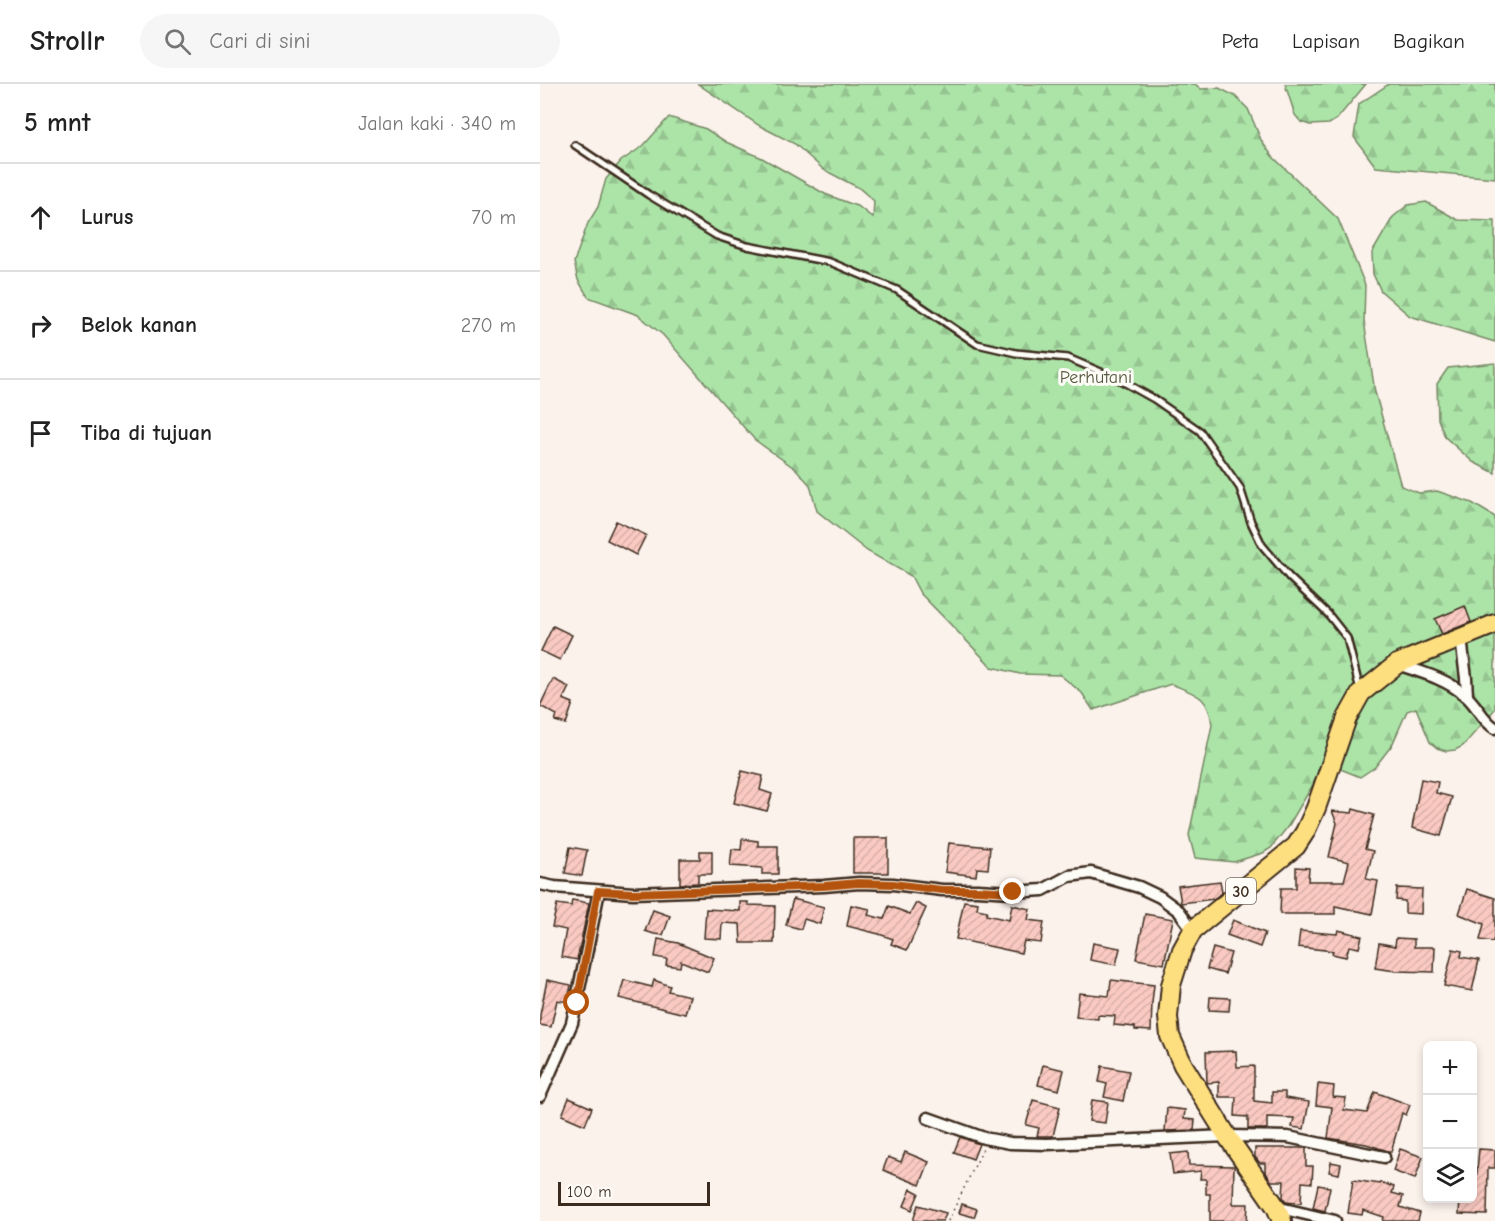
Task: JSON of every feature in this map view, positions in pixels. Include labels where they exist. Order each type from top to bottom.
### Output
[{"type":"highway","name":"30","points":[[1279,1214],[1183,1065],[1170,1036],[1168,1017],[1171,985],[1182,950],[1193,930],[1296,846],[1316,808],[1347,718],[1361,693],[1397,664],[1495,624]]},
{"type":"street","points":[[1461,638],[1467,696]]},
{"type":"street","points":[[1397,664],[1433,676],[1467,696],[1488,723],[1495,728]]},
{"type":"street","points":[[540,884],[633,893],[858,883],[893,884],[942,890],[1013,892],[1042,890],[1069,876],[1091,873],[1160,897],[1179,911],[1193,930]]},
{"type":"street","points":[[540,1096],[572,1023],[598,891]]},
{"type":"street","points":[[928,1118],[988,1139],[1010,1143],[1047,1144],[1227,1136],[1288,1137],[1384,1157]]},
{"type":"street","points":[[1279,1214],[1335,1221]]},
{"type":"lane","points":[[575,145],[717,237],[747,246],[830,262],[897,290],[977,344],[1016,353],[1068,358],[1137,389],[1200,431],[1240,488],[1251,522],[1262,545],[1289,577],[1328,614],[1347,639],[1361,693]]},
{"type":"path","points":[[948,1221],[988,1139]]},
{"type":"green space","name":"Perhutani","points":[[698,84],[1195,84],[1201,89],[1219,88],[1235,96],[1248,109],[1262,142],[1273,157],[1338,219],[1365,285],[1364,321],[1375,392],[1401,486],[1419,493],[1437,491],[1472,503],[1495,517],[1495,709],[1463,746],[1446,751],[1430,742],[1416,708],[1407,711],[1392,745],[1375,767],[1360,777],[1324,766],[1289,825],[1271,848],[1263,853],[1234,862],[1195,858],[1189,835],[1212,725],[1208,707],[1204,701],[1187,690],[1171,684],[1093,710],[1082,693],[1060,675],[1020,674],[992,667],[920,593],[911,576],[867,551],[817,511],[810,485],[797,470],[755,440],[663,335],[638,315],[588,297],[578,280],[574,262],[588,223],[598,207],[606,179],[621,161],[643,146],[669,117],[706,129],[726,142],[762,158],[825,194],[859,207],[873,218],[874,201],[859,188],[824,170],[795,144],[760,126]]},
{"type":"green space","points":[[1285,84],[1366,84],[1337,119],[1329,124],[1310,125],[1301,122],[1295,115]]},
{"type":"green space","points":[[1389,84],[1495,84],[1495,178],[1376,167],[1354,137],[1359,104]]},
{"type":"green space","points":[[1426,202],[1458,220],[1495,221],[1495,342],[1410,316],[1381,291],[1373,274],[1372,253],[1393,217],[1408,205]]},
{"type":"green space","points":[[1495,363],[1495,473],[1473,462],[1445,437],[1438,419],[1437,384],[1448,368]]},
{"type":"building","points":[[616,521],[646,535],[636,555],[607,540]]},
{"type":"building","points":[[1465,606],[1471,622],[1442,634],[1435,619]]},
{"type":"building","points":[[553,626],[572,635],[560,660],[541,651]]},
{"type":"building","points":[[553,679],[569,687],[563,699],[573,703],[566,724],[555,721],[557,715],[540,706]]},
{"type":"building","points":[[742,771],[763,776],[760,790],[772,794],[767,811],[734,803]]},
{"type":"building","points":[[1421,779],[1438,782],[1436,793],[1452,797],[1441,836],[1412,828]]},
{"type":"building","points":[[1353,809],[1374,815],[1365,849],[1373,851],[1366,879],[1378,881],[1372,914],[1335,906],[1335,914],[1280,914],[1281,888],[1296,888],[1296,867],[1309,868],[1308,881],[1344,881],[1349,862],[1329,857],[1337,823],[1332,811],[1352,813]]},
{"type":"building","points":[[853,838],[888,838],[888,873],[853,873]]},
{"type":"building","points":[[742,839],[758,841],[758,846],[778,846],[778,874],[762,874],[762,868],[730,866],[732,849],[741,850]]},
{"type":"building","points":[[949,843],[990,847],[988,869],[977,868],[976,876],[945,872]]},
{"type":"building","points":[[570,847],[587,850],[582,876],[565,873]]},
{"type":"building","points":[[700,851],[712,851],[712,874],[698,874],[698,883],[680,884],[680,859],[700,859]]},
{"type":"building","points":[[1220,881],[1222,892],[1214,899],[1181,903],[1178,886]]},
{"type":"building","points":[[1397,888],[1422,889],[1421,914],[1405,913],[1405,901],[1396,900]]},
{"type":"building","points":[[1467,889],[1495,898],[1493,942],[1480,940],[1484,924],[1459,914]]},
{"type":"building","points":[[793,899],[824,907],[820,924],[804,919],[801,929],[786,925]]},
{"type":"building","points":[[572,900],[589,903],[577,960],[561,957],[566,930],[552,927],[557,904],[571,906]]},
{"type":"building","points":[[964,901],[978,903],[977,909],[987,911],[986,915],[1009,920],[1012,905],[1030,909],[1028,920],[1044,922],[1041,943],[1024,941],[1021,953],[956,939]]},
{"type":"building","points":[[740,902],[748,902],[748,905],[775,906],[774,943],[741,943],[740,924],[722,923],[721,939],[704,938],[706,909],[740,911]]},
{"type":"building","points":[[916,903],[926,908],[907,950],[891,944],[893,939],[847,926],[851,905],[870,909],[868,915],[884,919],[889,906],[910,914]]},
{"type":"building","points":[[653,910],[670,916],[663,935],[645,931]]},
{"type":"building","points":[[1145,914],[1173,919],[1164,964],[1136,959]]},
{"type":"building","points":[[1233,920],[1265,933],[1260,947],[1227,935]]},
{"type":"building","points":[[1338,930],[1362,936],[1359,948],[1349,946],[1346,957],[1332,954],[1333,951],[1298,947],[1300,931],[1337,934]]},
{"type":"building","points":[[1396,938],[1414,939],[1414,947],[1435,947],[1434,972],[1375,968],[1379,943],[1395,946]]},
{"type":"building","points":[[658,939],[678,943],[714,958],[708,972],[681,961],[680,967],[666,965],[667,959],[655,957]]},
{"type":"building","points":[[1093,943],[1120,948],[1116,965],[1090,960]]},
{"type":"building","points":[[1213,948],[1231,953],[1225,974],[1207,969]]},
{"type":"building","points":[[1453,949],[1462,951],[1461,957],[1479,960],[1472,991],[1444,986]]},
{"type":"building","points":[[547,980],[571,985],[568,1002],[557,1000],[551,1027],[540,1025]]},
{"type":"building","points":[[624,980],[652,987],[654,980],[670,986],[668,991],[690,996],[685,1014],[619,998]]},
{"type":"building","points":[[1111,980],[1154,985],[1151,1031],[1114,1025],[1115,1016],[1098,1015],[1098,1019],[1076,1017],[1079,993],[1109,996]]},
{"type":"building","points":[[1210,997],[1230,998],[1229,1011],[1209,1010]]},
{"type":"building","points":[[1236,1051],[1237,1067],[1254,1066],[1254,1101],[1272,1103],[1272,1092],[1285,1092],[1285,1098],[1309,1102],[1304,1129],[1292,1127],[1294,1118],[1267,1117],[1267,1129],[1248,1129],[1248,1117],[1235,1116],[1236,1097],[1219,1097],[1219,1082],[1207,1083],[1206,1052]]},
{"type":"building","points":[[1043,1065],[1064,1070],[1059,1090],[1038,1085]]},
{"type":"building","points":[[1102,1066],[1129,1071],[1123,1101],[1104,1097],[1107,1084],[1099,1082]]},
{"type":"building","points":[[1318,1084],[1334,1086],[1333,1097],[1346,1098],[1344,1110],[1367,1113],[1375,1092],[1410,1105],[1406,1115],[1402,1113],[1391,1152],[1366,1144],[1328,1138],[1332,1107],[1316,1105]]},
{"type":"building","points":[[569,1098],[592,1108],[585,1125],[562,1115]]},
{"type":"building","points":[[1033,1100],[1060,1107],[1053,1136],[1037,1136],[1039,1128],[1026,1125]]},
{"type":"building","points":[[1092,1100],[1108,1102],[1105,1123],[1089,1121]]},
{"type":"building","points":[[1167,1108],[1185,1110],[1184,1119],[1195,1120],[1194,1130],[1165,1131]]},
{"type":"building","points":[[960,1137],[979,1144],[973,1159],[954,1152]]},
{"type":"building","points":[[1255,1148],[1306,1148],[1306,1166],[1313,1166],[1312,1183],[1302,1182],[1301,1203],[1286,1202],[1283,1197],[1284,1181],[1271,1181],[1265,1171],[1265,1163],[1260,1163],[1255,1157]]},
{"type":"building","points":[[1400,1149],[1423,1157],[1415,1179],[1393,1171]]},
{"type":"building","points":[[1479,1149],[1495,1150],[1495,1168],[1488,1168],[1487,1215],[1459,1214],[1460,1203],[1477,1203]]},
{"type":"building","points":[[905,1152],[929,1162],[920,1185],[883,1170],[888,1157],[901,1162]]},
{"type":"building","points":[[1188,1152],[1189,1165],[1234,1166],[1233,1204],[1248,1204],[1247,1221],[1210,1221],[1210,1194],[1206,1194],[1206,1179],[1200,1179],[1201,1171],[1173,1174],[1170,1154]]},
{"type":"building","points":[[1331,1162],[1341,1164],[1339,1174],[1329,1172]]},
{"type":"building","points":[[1353,1180],[1380,1184],[1380,1182],[1394,1187],[1392,1193],[1403,1196],[1400,1207],[1420,1213],[1418,1221],[1383,1221],[1384,1217],[1363,1210],[1362,1215],[1348,1213]]},
{"type":"building","points":[[1318,1185],[1330,1187],[1325,1211],[1313,1208]]},
{"type":"building","points":[[911,1189],[919,1193],[912,1210],[904,1206]]},
{"type":"building","points":[[962,1204],[977,1209],[974,1217],[959,1213]]},
{"type":"building","points":[[918,1205],[946,1213],[943,1221],[913,1221]]},
{"type":"route","points":[[577,1003],[598,891],[633,893],[858,883],[893,884],[942,890],[1013,892]]}]
